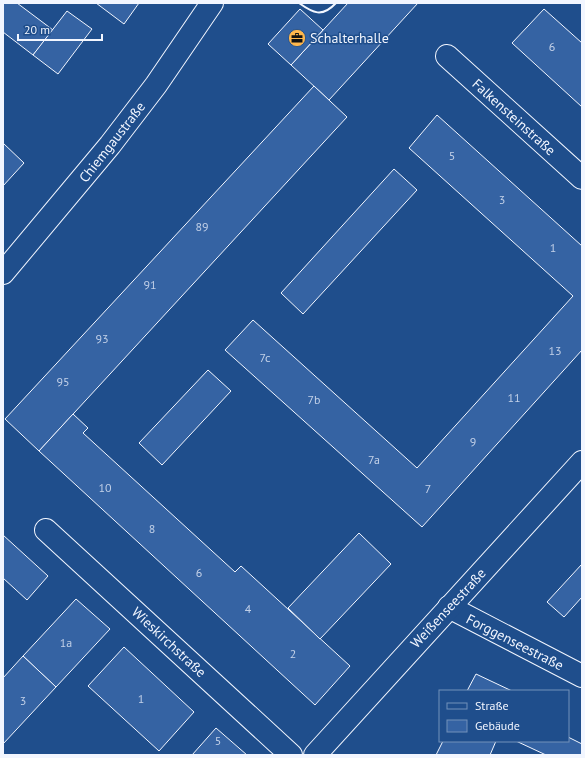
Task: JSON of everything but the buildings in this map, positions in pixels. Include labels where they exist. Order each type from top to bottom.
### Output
[{"type":"street","name":"Chiemgaustraße","points":[[3,273],[53,215],[124,128],[156,85],[212,3]]},
{"type":"street","name":"Falkensteinstraße","points":[[447,56],[582,178]]},
{"type":"street","name":"Weißenseestraße","points":[[314,755],[582,462]]},
{"type":"street","name":"Wieskirchstraße","points":[[46,530],[291,755]]},
{"type":"street","name":"Forggenseestraße","points":[[449,607],[582,676]]},
{"type":"wall","points":[[299,3],[313,11],[318,12],[326,11],[336,3]]},
{"type":"place","name":"Schalterhalle","points":[[297,38]]}]
